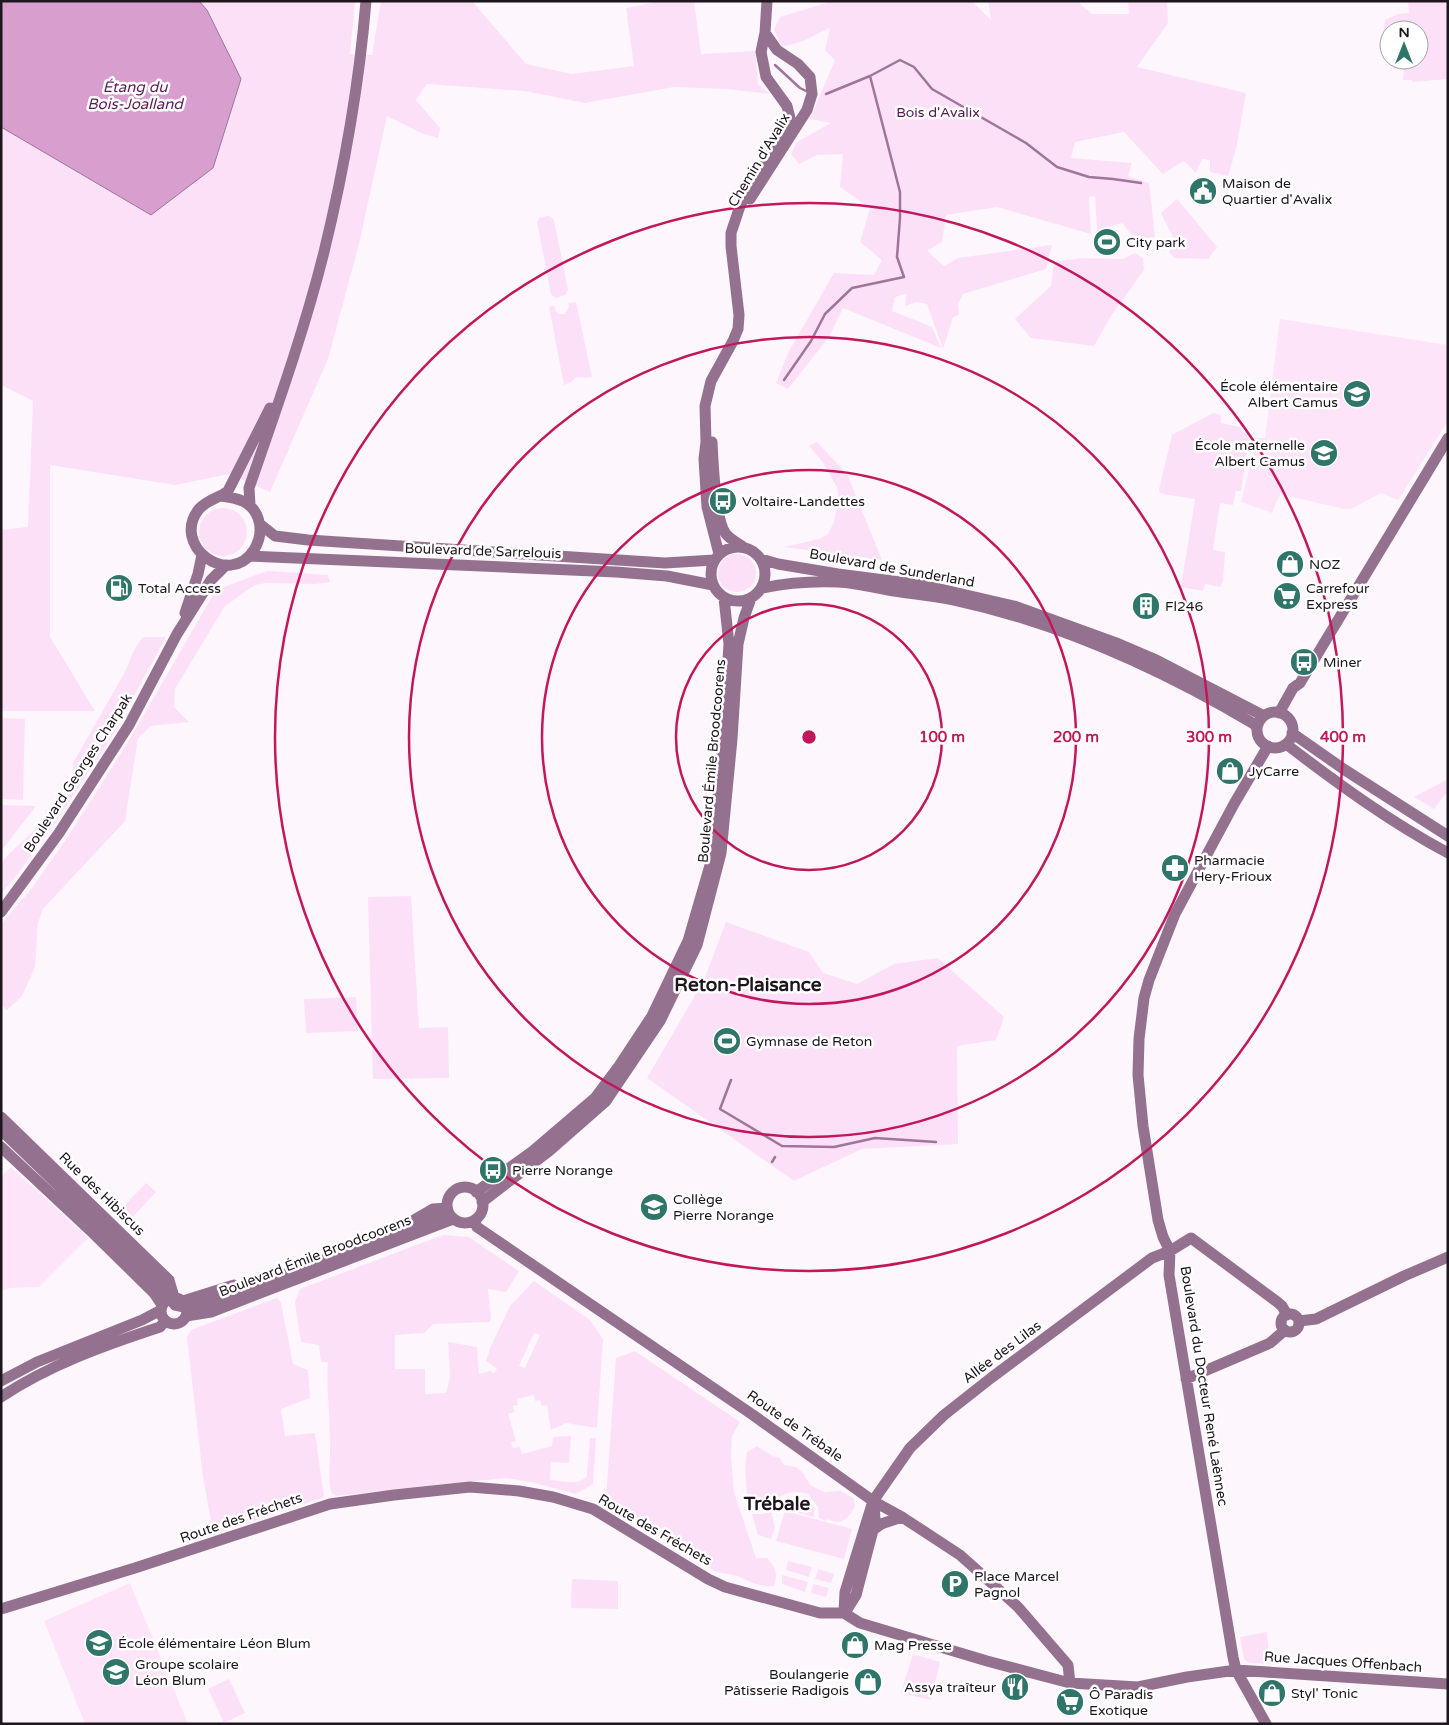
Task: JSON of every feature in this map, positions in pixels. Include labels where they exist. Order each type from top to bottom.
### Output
[{"type":"street","points":[[250,505],[249,488],[292,361],[324,252],[358,77],[366,1]]},
{"type":"street","name":"Chemin d'Avalix","points":[[717,557],[707,507],[704,459],[706,442],[705,406],[711,381],[738,329],[739,315],[731,233],[750,184],[786,130],[790,118],[788,106],[766,77],[761,52],[765,33],[767,1]]},
{"type":"street","name":"Chemin d'Avalix","points":[[742,546],[725,533],[720,515],[715,482],[710,408],[716,386],[739,344],[744,323],[737,235],[744,212],[753,194],[807,110],[812,94],[810,77],[798,64],[777,50],[765,33]]},
{"type":"street","points":[[221,496],[236,498],[250,505],[257,514],[261,525],[259,542],[250,556],[239,563],[226,565],[213,563],[202,555],[193,539],[193,520],[199,509],[209,501],[228,491],[292,361]]},
{"type":"street","points":[[1279,712],[1293,688],[1300,683],[1448,438]]},
{"type":"street","name":"Boulevard de Sarrelouis","points":[[261,525],[275,536],[308,540],[665,563],[717,557]]},
{"type":"street","points":[[734,546],[742,546],[756,553],[761,559],[766,573],[762,588],[751,598],[733,601],[724,598],[713,585],[711,568],[717,557],[734,546]]},
{"type":"street","points":[[178,634],[198,574],[202,555]]},
{"type":"street","name":"Boulevard de Sarrelouis","points":[[250,556],[616,572],[667,576],[713,585]]},
{"type":"street","name":"Boulevard de Sunderland","points":[[761,559],[778,564],[838,574],[923,585],[1022,609],[1091,633],[1145,655],[1264,716]]},
{"type":"street","points":[[178,634],[211,580],[226,565]]},
{"type":"street","name":"Boulevard de Sunderland","points":[[762,588],[777,584],[838,582],[952,599],[1000,611],[1076,636],[1153,669],[1228,709],[1254,724],[1257,728]]},
{"type":"street","name":"Boulevard Émile Broodcoorens","points":[[479,1197],[594,1098],[619,1066],[652,1016],[688,941],[713,854],[729,644],[724,598]]},
{"type":"street","name":"Boulevard Émile Broodcoorens","points":[[479,1197],[549,1151],[606,1101],[660,1021],[697,945],[721,854],[732,739],[738,644],[751,598]]},
{"type":"street","name":"Boulevard Georges Charpak","points":[[1,912],[59,833],[129,725],[178,634]]},
{"type":"street","points":[[1289,719],[1291,708],[1299,692],[1300,683]]},
{"type":"street","points":[[1279,712],[1289,719],[1292,724],[1292,733],[1286,744],[1277,747],[1268,746],[1258,737],[1257,728],[1261,719],[1268,713],[1279,712]]},
{"type":"street","points":[[1292,733],[1352,776],[1448,836]]},
{"type":"street","points":[[1286,744],[1372,807],[1418,837],[1448,853]]},
{"type":"street","name":"Boulevard du Docteur René Laënnec","points":[[1266,1724],[1236,1670],[1168,1275],[1170,1251],[1158,1220],[1143,1126],[1138,1075],[1139,1039],[1144,998],[1149,980],[1175,914],[1234,804],[1268,746]]},
{"type":"street","name":"Boulevard Georges Charpak","points":[[1,907],[11,899]]},
{"type":"street","name":"Rue des Hibiscus","points":[[1,1117],[170,1280],[173,1307]]},
{"type":"street","name":"Rue des Hibiscus","points":[[1,1130],[150,1274],[173,1307]]},
{"type":"street","points":[[1,1147],[101,1240],[154,1293],[173,1307],[160,1327],[70,1360],[28,1380],[1,1397]]},
{"type":"street","points":[[462,1188],[471,1189],[479,1197],[480,1213],[474,1220],[465,1223],[450,1214],[447,1201],[455,1190],[462,1188]]},
{"type":"street","name":"Boulevard Émile Broodcoorens","points":[[1,1381],[37,1362],[173,1307],[414,1219],[433,1209],[450,1214]]},
{"type":"street","name":"Boulevard Émile Broodcoorens","points":[[173,1307],[211,1312],[450,1214]]},
{"type":"street","name":"Route de Trébale","points":[[474,1220],[477,1227],[753,1415],[873,1501],[902,1517],[960,1555],[1018,1607],[1068,1665],[1070,1683]]},
{"type":"street","name":"Allée des Lilas","points":[[844,1614],[845,1592],[873,1501],[910,1448],[944,1414],[1152,1258],[1170,1251],[1191,1238],[1276,1301],[1282,1306],[1287,1315]]},
{"type":"street","points":[[1299,1321],[1316,1319],[1404,1276],[1448,1257]]},
{"type":"street","points":[[1287,1315],[1293,1315],[1299,1321],[1299,1327],[1295,1331],[1290,1332],[1285,1330],[1281,1323],[1287,1315]]},
{"type":"street","points":[[1186,1379],[1270,1343],[1285,1330]]},
{"type":"street","name":"Route des Fréchets","points":[[1,1609],[131,1570],[330,1504],[470,1487],[519,1491],[553,1497],[593,1509],[708,1579],[725,1587],[820,1613],[844,1614],[860,1623],[987,1661],[1070,1683],[1138,1687],[1236,1670]]},
{"type":"street","points":[[844,1614],[856,1595],[873,1530],[875,1519],[873,1501]]},
{"type":"street","points":[[873,1530],[882,1524],[902,1517]]},
{"type":"street","name":"Rue Jacques Offenbach","points":[[1236,1670],[1448,1684]]},
{"type":"shaded area","points":[[1280,319],[1448,345],[1448,421],[1398,500],[1381,493],[1351,509],[1344,509],[1280,494],[1272,513],[1241,502],[1257,438],[1265,438]]},
{"type":"shaded area","points":[[11,1167],[88,1238],[39,1287],[9,1288],[1,1291],[1,1177]]},
{"type":"shaded area","name":"Groupe scolaire Léon Blum","points":[[130,1583],[188,1724],[85,1724],[44,1621]]},
{"type":"green space","points":[[199,1],[355,1],[350,54],[372,55],[381,1],[472,1],[526,64],[572,74],[634,66],[626,8],[662,1],[694,1],[701,54],[755,51],[758,85],[770,94],[726,89],[674,87],[585,103],[525,91],[427,84],[416,100],[440,128],[438,138],[421,133],[387,116],[359,244],[328,359],[270,492],[229,474],[175,485],[50,465],[50,637],[95,711],[1,711],[1,530],[28,527],[33,401],[1,385],[1,127],[151,215],[213,168],[241,79],[207,10]]},
{"type":"green space","name":"Bois d'Avalix","points":[[826,1],[972,1],[991,20],[988,1],[1077,1],[1092,14],[1129,14],[1128,1],[1167,1],[1168,23],[1137,67],[1246,93],[1236,149],[1228,176],[1210,172],[1210,160],[1202,159],[1196,173],[1184,161],[1163,174],[1124,132],[1075,142],[1071,158],[1132,163],[1128,176],[1149,183],[1155,237],[1136,240],[1122,223],[1097,231],[1095,196],[1089,197],[1091,234],[997,207],[946,215],[942,242],[927,251],[944,266],[958,258],[1052,245],[1046,269],[963,294],[958,304],[959,315],[953,317],[943,349],[927,304],[917,302],[905,306],[906,294],[895,297],[892,311],[932,327],[941,348],[843,308],[829,337],[788,389],[776,383],[789,351],[834,273],[874,275],[882,260],[860,242],[870,208],[840,187],[843,154],[817,155],[799,164],[791,154],[797,142],[831,123],[810,119],[835,60],[825,50],[830,28],[803,41],[782,47],[774,30],[780,17],[826,3]]},
{"type":"green space","points":[[1408,1],[1448,1],[1448,79],[1413,82],[1412,80],[1403,80],[1404,70],[1429,70],[1429,20],[1385,20],[1398,14],[1409,13]]},
{"type":"green space","points":[[1177,199],[1217,247],[1208,259],[1175,258],[1169,252],[1174,239],[1161,213]]},
{"type":"green space","points":[[549,216],[554,220],[568,290],[565,295],[555,298],[551,294],[537,222],[539,218]]},
{"type":"green space","name":"City park","points":[[1094,235],[1120,235],[1120,250],[1093,249]]},
{"type":"green space","points":[[1135,253],[1143,258],[1144,270],[1111,316],[1094,346],[1031,338],[1015,319],[1051,286],[1054,262],[1082,258],[1123,259]]},
{"type":"green space","points":[[576,302],[592,377],[575,378],[564,385],[549,307],[554,306],[560,314],[565,314],[569,307],[568,303]]},
{"type":"green space","points":[[1213,413],[1221,415],[1221,423],[1240,427],[1249,439],[1241,491],[1236,491],[1233,505],[1220,503],[1213,550],[1225,552],[1223,581],[1220,587],[1205,584],[1203,591],[1181,587],[1195,499],[1162,494],[1159,489],[1172,435]]},
{"type":"green space","points":[[817,442],[847,474],[882,560],[784,547],[819,539],[828,534],[834,522],[839,500],[837,487],[822,461],[809,446]]},
{"type":"green space","points":[[223,508],[232,510],[240,515],[245,523],[247,532],[245,541],[240,549],[232,554],[223,556],[214,554],[206,549],[201,541],[199,532],[201,523],[206,515],[214,510]]},
{"type":"green space","points":[[737,554],[750,560],[756,573],[750,586],[737,592],[724,586],[718,573],[724,560]]},
{"type":"green space","points":[[267,571],[328,575],[330,582],[316,584],[266,583],[255,585],[225,606],[175,689],[174,707],[189,722],[151,726],[138,738],[125,821],[43,909],[38,923],[35,967],[22,996],[7,1010],[1,1005],[1,924],[29,892],[65,841],[125,747],[216,590]]},
{"type":"green space","points":[[143,637],[166,637],[114,733],[55,823],[10,884],[1,893],[1,864],[38,827],[49,807],[59,803],[73,780],[73,763],[125,672],[135,648]]},
{"type":"green space","points":[[1,718],[25,719],[23,800],[1,799]]},
{"type":"green space","points":[[1448,779],[1448,791],[1434,809],[1414,797]]},
{"type":"green space","points":[[1,805],[36,806],[1,851]]},
{"type":"green space","points":[[411,896],[419,1028],[448,1027],[449,1078],[373,1079],[368,897]]},
{"type":"green space","points":[[726,922],[809,952],[823,973],[857,984],[894,964],[938,958],[1004,1017],[996,1040],[957,1046],[958,1144],[862,1149],[794,1181],[647,1078],[704,980]]},
{"type":"green space","points":[[356,997],[358,1031],[306,1033],[304,999]]},
{"type":"green space","points":[[146,1183],[156,1192],[133,1217],[123,1207]]},
{"type":"green space","points":[[443,1235],[469,1237],[519,1271],[506,1292],[488,1289],[491,1319],[489,1322],[433,1324],[424,1333],[395,1335],[395,1369],[425,1369],[425,1394],[446,1393],[450,1378],[448,1342],[477,1347],[479,1374],[490,1371],[494,1373],[497,1369],[486,1361],[491,1346],[510,1306],[534,1281],[590,1320],[603,1339],[597,1428],[566,1423],[551,1430],[547,1405],[542,1406],[540,1400],[535,1401],[534,1395],[517,1399],[518,1405],[513,1406],[514,1412],[508,1414],[516,1441],[511,1442],[513,1448],[520,1447],[522,1454],[552,1446],[553,1437],[571,1436],[569,1463],[551,1462],[550,1480],[575,1482],[587,1476],[590,1438],[596,1438],[593,1484],[576,1494],[531,1482],[506,1478],[336,1496],[331,1492],[329,1479],[328,1362],[321,1362],[319,1345],[301,1342],[295,1302],[300,1289]],"holes":[[[534,1333],[540,1335],[525,1368],[519,1366]]]},
{"type":"green space","points":[[277,1298],[281,1303],[293,1364],[308,1370],[310,1398],[281,1409],[285,1436],[315,1433],[324,1497],[228,1530],[213,1532],[203,1477],[187,1337],[191,1330]]},
{"type":"green space","points":[[635,1351],[740,1422],[732,1436],[731,1457],[734,1492],[756,1558],[767,1558],[774,1568],[776,1578],[774,1586],[762,1586],[734,1575],[713,1570],[610,1506],[606,1499],[616,1358]]},
{"type":"green space","points":[[757,1446],[780,1458],[784,1465],[796,1467],[803,1473],[810,1485],[824,1492],[841,1491],[853,1498],[855,1506],[850,1514],[841,1522],[828,1519],[826,1521],[819,1518],[818,1507],[808,1494],[796,1492],[781,1496],[768,1505],[748,1507],[745,1467],[747,1452]]},
{"type":"green space","points":[[796,1497],[806,1500],[814,1509],[814,1517],[776,1507]]},
{"type":"green space","points":[[771,1511],[775,1527],[771,1539],[758,1535],[752,1514],[762,1514]]},
{"type":"green space","points":[[785,1511],[852,1529],[844,1559],[776,1541]]},
{"type":"green space","points":[[788,1561],[812,1567],[809,1577],[786,1570]]},
{"type":"green space","points":[[818,1569],[834,1574],[831,1583],[815,1579]]},
{"type":"green space","points":[[782,1575],[808,1582],[805,1592],[782,1584]]},
{"type":"green space","points":[[572,1579],[618,1581],[618,1609],[571,1608]]},
{"type":"green space","points":[[813,1584],[829,1588],[826,1597],[811,1593]]},
{"type":"green space","points":[[1267,1632],[1270,1664],[1249,1663],[1244,1659],[1240,1637]]},
{"type":"green space","points":[[913,1654],[940,1662],[931,1700],[901,1693]]},
{"type":"green space","points":[[229,1679],[245,1713],[224,1723],[208,1689]]},
{"type":"water","name":"Étang du Bois-Joalland","points":[[1,1],[199,1],[207,10],[241,79],[213,168],[151,215],[1,127]]},
{"type":"waterway","points":[[784,380],[811,341],[825,314],[852,288],[904,277],[897,257],[900,192],[870,76],[900,60],[914,67],[932,89],[1026,143],[1057,167],[1089,177],[1141,183]]},
{"type":"waterway","points":[[775,65],[800,88],[806,91]]},
{"type":"waterway","points":[[826,94],[870,76]]},
{"type":"waterway","points":[[731,1080],[720,1109],[782,1146],[834,1147],[875,1138],[936,1142]]},
{"type":"waterway","points":[[772,1162],[775,1157]]},
{"type":"place","name":"Maison de Quartier d'Avalix","points":[[1203,191]]},
{"type":"place","name":"City park","points":[[1107,242]]},
{"type":"place","name":"École élémentaire Albert Camus","points":[[1357,394]]},
{"type":"place","name":"École maternelle Albert Camus","points":[[1324,453]]},
{"type":"place","name":"Voltaire-Landettes","points":[[723,501]]},
{"type":"place","name":"NOZ","points":[[1290,564]]},
{"type":"place","name":"Total Access","points":[[119,588]]},
{"type":"place","name":"Carrefour Express","points":[[1287,596]]},
{"type":"place","name":"Fl246","points":[[1146,606]]},
{"type":"place","name":"Miner","points":[[1304,662]]},
{"type":"place","name":"JyCarre","points":[[1230,771]]},
{"type":"place","name":"Pharmacie Hery-Frioux","points":[[1175,868]]},
{"type":"place","name":"Gymnase de Reton","points":[[727,1041]]},
{"type":"place","name":"Pierre Norange","points":[[493,1170]]},
{"type":"place","name":"Collège Pierre Norange","points":[[654,1207]]},
{"type":"place","name":"Place Marcel Pagnol","points":[[955,1584]]},
{"type":"place","name":"École élémentaire Léon Blum","points":[[99,1643]]},
{"type":"place","name":"Mag Presse","points":[[855,1645]]},
{"type":"place","name":"Groupe scolaire Léon Blum","points":[[116,1672]]},
{"type":"place","name":"Boulangerie Pâtisserie Radigois","points":[[868,1682]]},
{"type":"place","name":"Assya traîteur","points":[[1015,1687]]},
{"type":"place","name":"Styl' Tonic","points":[[1272,1693]]},
{"type":"place","name":"Ô Paradis Exotique","points":[[1070,1702]]},
{"type":"district","name":"Reton-Plaisance","points":[[748,985]]},
{"type":"district","name":"Trébale","points":[[777,1504]]}]
